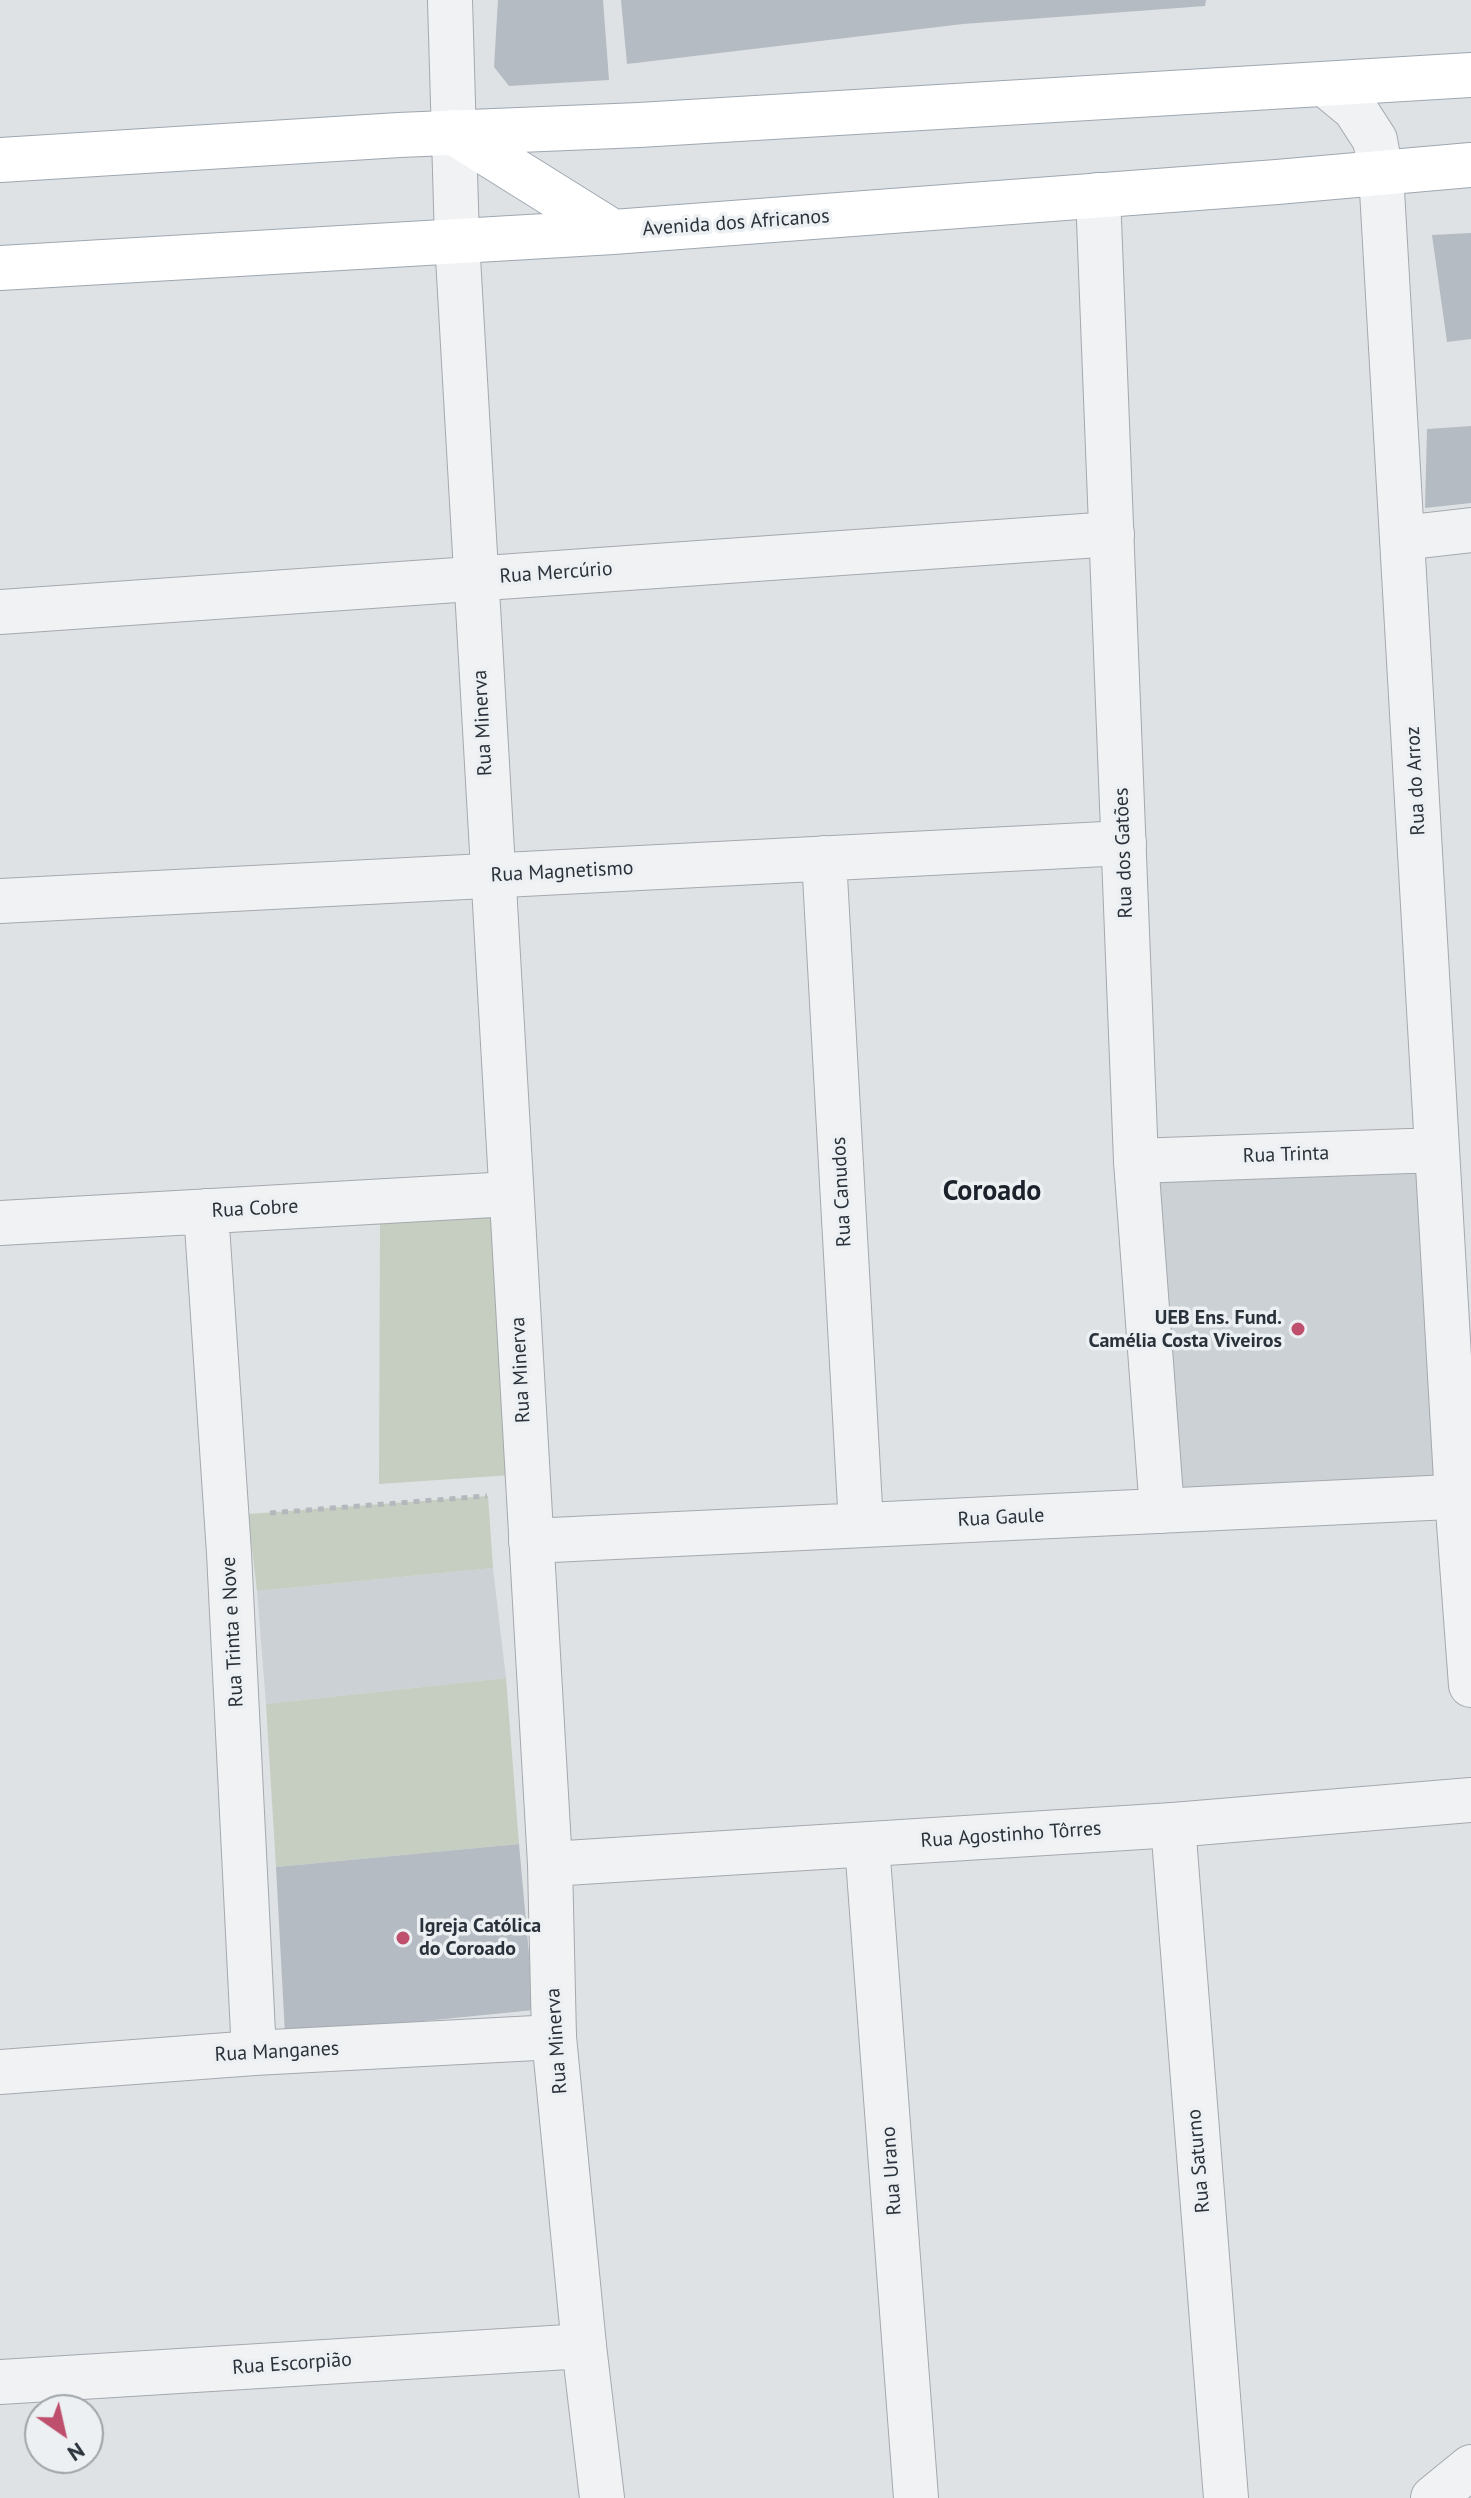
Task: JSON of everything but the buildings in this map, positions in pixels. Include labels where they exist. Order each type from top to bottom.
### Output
[{"type":"main road","points":[[0,160],[1471,75]]},
{"type":"main road","points":[[453,132],[613,232]]},
{"type":"main road","name":"Avenida dos Africanos","points":[[0,268],[613,232],[1471,165]]},
{"type":"street","name":"Rua Minerva","points":[[450,0],[457,240],[474,579],[550,1864],[554,2037],[602,2498]]},
{"type":"street","name":"Rua do Arroz","points":[[1326,85],[1355,109],[1375,140],[1381,173],[1436,1150],[1464,1496],[1471,1685]]},
{"type":"street","name":"Rua dos Gatões","points":[[1098,195],[1136,1161],[1162,1511]]},
{"type":"street","points":[[1402,538],[1471,530]]},
{"type":"street","name":"Rua Mercúrio","points":[[0,612],[1112,534]]},
{"type":"street","name":"Rua Magnetismo","points":[[0,901],[1124,843]]},
{"type":"street","name":"Rua Canudos","points":[[824,858],[861,1525]]},
{"type":"street","name":"Rua Trinta","points":[[1136,1161],[1436,1150]]},
{"type":"street","name":"Rua Cobre","points":[[0,1223],[510,1194]]},
{"type":"street","name":"Rua Trinta e Nove","points":[[206,1211],[227,1516],[254,2053]]},
{"type":"street","name":"Rua Gaule","points":[[531,1541],[1464,1496]]},
{"type":"street","name":"Rua Agostinho Tôrres","points":[[550,1864],[1173,1825],[1471,1800]]},
{"type":"street","name":"Rua Saturno","points":[[1173,1825],[1226,2498]]},
{"type":"street","name":"Rua Urano","points":[[867,1845],[916,2498]]},
{"type":"street","name":"Rua Manganes","points":[[0,2072],[254,2053],[554,2037]]},
{"type":"street","name":"Rua Escorpião","points":[[0,2382],[584,2346]]},
{"type":"street","points":[[1433,2498],[1471,2467]]},
{"type":"path","points":[[227,1516],[528,1493]]},
{"type":"shaded area","name":"UEB Ens. Fund. Camélia Costa Viveiros","points":[[1436,1150],[1457,1497],[1162,1511],[1136,1161]]},
{"type":"shaded area","points":[[493,1568],[506,1678],[266,1704],[257,1591]]},
{"type":"green space","points":[[499,1217],[512,1475],[379,1484],[380,1221]]},
{"type":"green space","points":[[488,1496],[493,1568],[257,1591],[248,1514]]},
{"type":"green space","points":[[506,1678],[519,1844],[276,1867],[266,1704]]},
{"type":"place","name":"UEB Ens. Fund. Camélia Costa Viveiros","points":[[1298,1329]]},
{"type":"place","name":"Igreja Católica do Coroado","points":[[403,1938]]},
{"type":"district","name":"Coroado","points":[[992,1192]]}]
